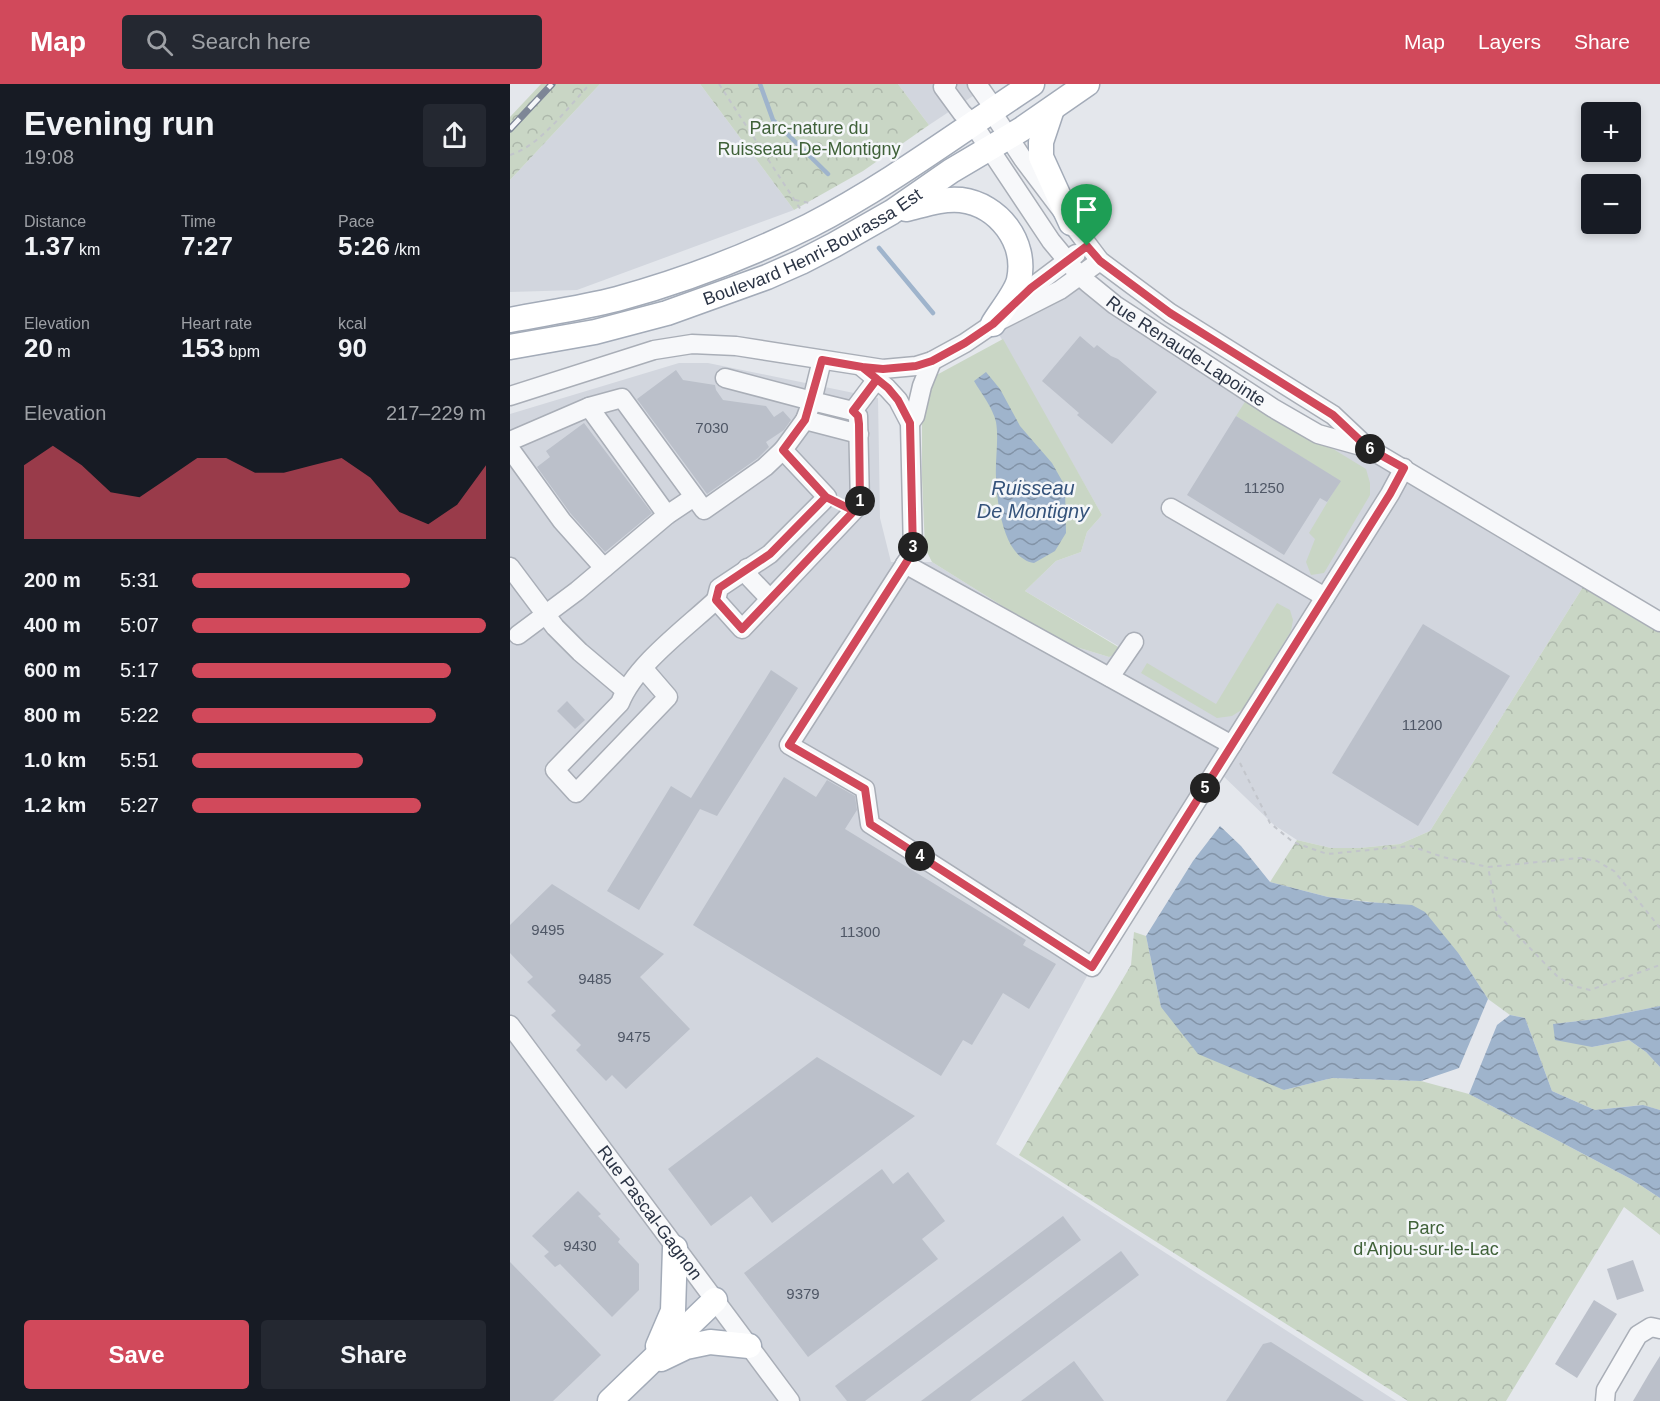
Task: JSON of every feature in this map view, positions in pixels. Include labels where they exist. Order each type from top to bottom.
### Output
[{"type":"main road","name":"Boulevard Henri-Bourassa Est","points":[[510,320],[616,299],[666,285],[744,255],[811,225],[880,185],[1032,84]]},
{"type":"main road","name":"Boulevard Henri-Bourassa Est","points":[[510,347],[595,332],[651,318],[701,302],[801,262],[892,212],[951,171],[999,143],[1087,84]]},
{"type":"main road","points":[[1052,108],[1042,136],[1041,157],[1071,223]]},
{"type":"main road","points":[[892,212],[936,202],[959,200],[980,205],[1001,220],[1015,238],[1021,260],[1018,282],[993,324]]},
{"type":"main road","points":[[648,1364],[673,1311],[675,1248]]},
{"type":"main road","points":[[610,1401],[715,1300]]},
{"type":"main road","points":[[648,1364],[686,1347],[711,1342],[749,1346]]},
{"type":"street","points":[[947,84],[943,87],[962,113],[982,118],[989,101],[977,84]]},
{"type":"street","name":"Rue Renaude-Lapointe","points":[[982,118],[999,143],[1040,225],[1080,276],[1115,305],[1273,408],[1318,434],[1368,448],[1660,622]]},
{"type":"street","name":"Rue Renaude-Lapointe","points":[[999,143],[1071,223],[1100,261],[1170,313],[1333,415],[1368,448]]},
{"type":"street","points":[[993,324],[1031,288],[1087,246]]},
{"type":"street","points":[[510,396],[638,355],[672,346],[693,344],[736,346],[862,367],[883,369],[916,366],[932,361],[993,324],[1040,301],[1100,261]]},
{"type":"street","points":[[1157,332],[1170,313]]},
{"type":"street","points":[[510,441],[589,407],[622,398],[704,510],[765,467],[783,450],[805,420],[822,360]]},
{"type":"street","points":[[910,423],[915,416],[921,386],[932,361]]},
{"type":"street","points":[[862,367],[898,400],[910,423],[913,552],[789,745],[865,789],[870,824],[1092,967],[1390,494],[1404,468]]},
{"type":"street","points":[[716,600],[742,629],[860,504],[858,416],[853,411],[725,378]]},
{"type":"street","points":[[853,411],[877,379]]},
{"type":"street","points":[[589,407],[667,515]]},
{"type":"street","points":[[805,420],[859,434]]},
{"type":"street","points":[[510,449],[562,521],[604,568]]},
{"type":"street","points":[[783,450],[826,497],[854,511]]},
{"type":"street","points":[[518,635],[667,515],[694,496]]},
{"type":"street","points":[[643,668],[668,698],[576,793],[555,770],[620,703],[625,690],[643,668],[716,600],[719,588],[770,554],[826,497]]},
{"type":"street","points":[[1171,508],[1325,597]]},
{"type":"street","points":[[905,564],[1232,745]]},
{"type":"street","points":[[510,567],[517,591],[545,613],[555,627],[580,652],[625,690]]},
{"type":"street","points":[[747,568],[750,578],[770,599]]},
{"type":"street","points":[[1110,677],[1134,642]]},
{"type":"street","name":"Rue Pascal-Gagnon","points":[[510,1025],[790,1401]]},
{"type":"street","points":[[1605,1401],[1606,1390],[1638,1335],[1651,1327],[1660,1329]]},
{"type":"path","points":[[510,155],[521,152],[538,139],[590,84]]},
{"type":"path","points":[[719,84],[792,194]]},
{"type":"path","points":[[1232,745],[1270,823],[1293,842],[1327,854],[1411,846],[1443,857],[1488,867],[1579,858],[1598,861],[1614,871],[1660,928]]},
{"type":"path","points":[[1488,867],[1497,914],[1557,976],[1573,986],[1590,990],[1660,965]]},
{"type":"shaded area","points":[[600,84],[700,84],[794,210],[577,290],[510,292],[510,180]]},
{"type":"shaded area","points":[[898,84],[991,84],[929,125]]},
{"type":"shaded area","points":[[1080,276],[1273,408],[1368,448],[1588,579],[1430,831],[1400,844],[1359,848],[1331,848],[1297,840],[1274,825],[1217,770],[1092,967],[996,1144],[1396,1401],[510,1401],[510,414],[679,363],[708,363],[878,398],[880,518],[891,562],[932,562],[1060,642],[1109,657],[1120,647],[1025,591],[1056,561],[1081,552],[1087,532],[1102,515],[993,324]]},
{"type":"green space","points":[[541,84],[600,84],[510,180],[510,117]]},
{"type":"green space","name":"Parc-nature du Ruisseau-De-Montigny","points":[[700,84],[898,84],[929,125],[863,171],[794,210]]},
{"type":"green space","points":[[1003,339],[1102,515],[1087,532],[1081,552],[1056,561],[1025,591],[1120,648],[1116,654],[1109,657],[1060,642],[932,562],[925,548],[922,399],[931,378]]},
{"type":"green space","points":[[1248,397],[1366,469],[1370,483],[1370,495],[1324,573],[1311,575],[1306,562],[1315,539],[1309,533],[1340,481],[1236,416]]},
{"type":"green space","points":[[1588,579],[1660,622],[1660,1006],[1596,1019],[1553,1024],[1592,1047],[1629,1040],[1646,1052],[1660,1067],[1660,1110],[1642,1105],[1595,1110],[1552,1091],[1525,1018],[1510,1015],[1488,999],[1459,954],[1388,904],[1328,897],[1270,882],[1297,840],[1331,848],[1359,848],[1400,844],[1430,831]]},
{"type":"green space","points":[[1277,603],[1290,610],[1293,620],[1291,631],[1243,709],[1232,716],[1217,718],[1141,673],[1147,663],[1216,704]]},
{"type":"green space","name":"Parc d'Anjou-sur-le-Lac","points":[[1134,932],[1146,936],[1161,1007],[1284,1090],[1332,1078],[1421,1081],[1469,1094],[1631,1179],[1660,1198],[1660,1235],[1624,1207],[1506,1401],[1408,1401],[1019,1155],[1131,965]]},
{"type":"water","name":"Ruisseau De Montigny","points":[[986,372],[1000,389],[1020,426],[1052,463],[1065,486],[1066,533],[1055,551],[1034,563],[1024,559],[1015,551],[1000,514],[996,477],[996,422],[990,406],[974,381]]},
{"type":"water","points":[[1220,826],[1241,846],[1270,882],[1328,897],[1412,905],[1425,912],[1459,954],[1488,999],[1459,1068],[1421,1081],[1332,1078],[1284,1090],[1198,1054],[1161,1007],[1146,936],[1193,861]]},
{"type":"water","points":[[1660,1006],[1660,1067],[1646,1052],[1629,1040],[1592,1047],[1555,1040],[1553,1024],[1596,1019]]},
{"type":"water","points":[[1510,1015],[1525,1018],[1552,1091],[1595,1110],[1643,1105],[1660,1110],[1660,1198],[1631,1179],[1469,1094],[1497,1025]]},
{"type":"building","points":[[1080,336],[1094,348],[1097,345],[1118,359],[1157,392],[1112,444],[1077,415],[1079,413],[1042,381]]},
{"type":"building","points":[[676,370],[683,380],[715,385],[723,400],[766,406],[774,417],[783,411],[791,420],[784,430],[766,442],[769,447],[758,458],[707,494],[637,399]]},
{"type":"building","points":[[1236,416],[1341,481],[1327,502],[1320,498],[1284,555],[1187,495]]},
{"type":"building","points":[[584,423],[652,513],[605,552],[571,514],[537,467],[550,457],[546,451]]},
{"type":"building","points":[[1423,624],[1510,676],[1418,826],[1332,773]]},
{"type":"building","points":[[771,670],[798,688],[717,816],[700,809],[639,910],[607,891],[671,786],[691,798]]},
{"type":"building","points":[[567,701],[585,720],[575,729],[557,711]]},
{"type":"building","points":[[784,777],[816,797],[827,780],[855,796],[857,810],[845,829],[1026,940],[1023,945],[1056,964],[1029,1009],[1003,993],[972,1045],[963,1040],[941,1076],[693,925]]},
{"type":"building","points":[[552,884],[664,954],[640,977],[690,1029],[626,1089],[612,1075],[606,1081],[576,1050],[581,1045],[551,1015],[556,1011],[527,982],[533,977],[510,953],[510,925]]},
{"type":"building","points":[[817,1057],[915,1116],[772,1223],[751,1196],[711,1226],[668,1169]]},
{"type":"building","points":[[882,1169],[893,1184],[908,1172],[945,1221],[922,1239],[938,1259],[808,1357],[744,1273]]},
{"type":"building","points":[[578,1191],[601,1214],[598,1216],[639,1264],[639,1290],[612,1317],[560,1264],[555,1267],[544,1256],[549,1252],[532,1236]]},
{"type":"building","points":[[1063,1216],[1081,1240],[865,1401],[847,1401],[835,1386]]},
{"type":"building","points":[[1121,1251],[1139,1275],[970,1401],[921,1401]]},
{"type":"building","points":[[1633,1260],[1644,1291],[1617,1300],[1607,1269]]},
{"type":"building","points":[[510,1262],[601,1355],[553,1401],[510,1401]]},
{"type":"building","points":[[1594,1300],[1617,1314],[1577,1378],[1555,1364]]},
{"type":"building","points":[[1271,1342],[1364,1401],[1226,1401],[1263,1344]]},
{"type":"building","points":[[1660,1356],[1660,1401],[1633,1401],[1650,1372]]},
{"type":"building","points":[[1074,1361],[1104,1401],[1021,1401]]},
{"type":"waterway","name":"Ruisseau De Montigny","points":[[760,84],[773,120],[828,174]]},
{"type":"waterway","name":"Ruisseau De Montigny","points":[[879,248],[933,313]]},
{"type":"railway","points":[[510,129],[552,84]]},
{"type":"route","points":[[1087,246],[1031,288],[993,324],[932,361],[900,368],[862,367],[877,379],[853,411],[858,416],[859,424],[860,504],[854,511],[826,497],[770,554],[719,588],[716,600],[742,629],[854,511],[826,497],[783,450],[805,420],[822,360],[862,367],[877,379],[888,388],[898,400],[910,423],[913,552],[789,745],[865,789],[870,824],[1092,967],[1390,494],[1404,468],[1368,448],[1333,415],[1170,313],[1117,275],[1087,246]]}]
